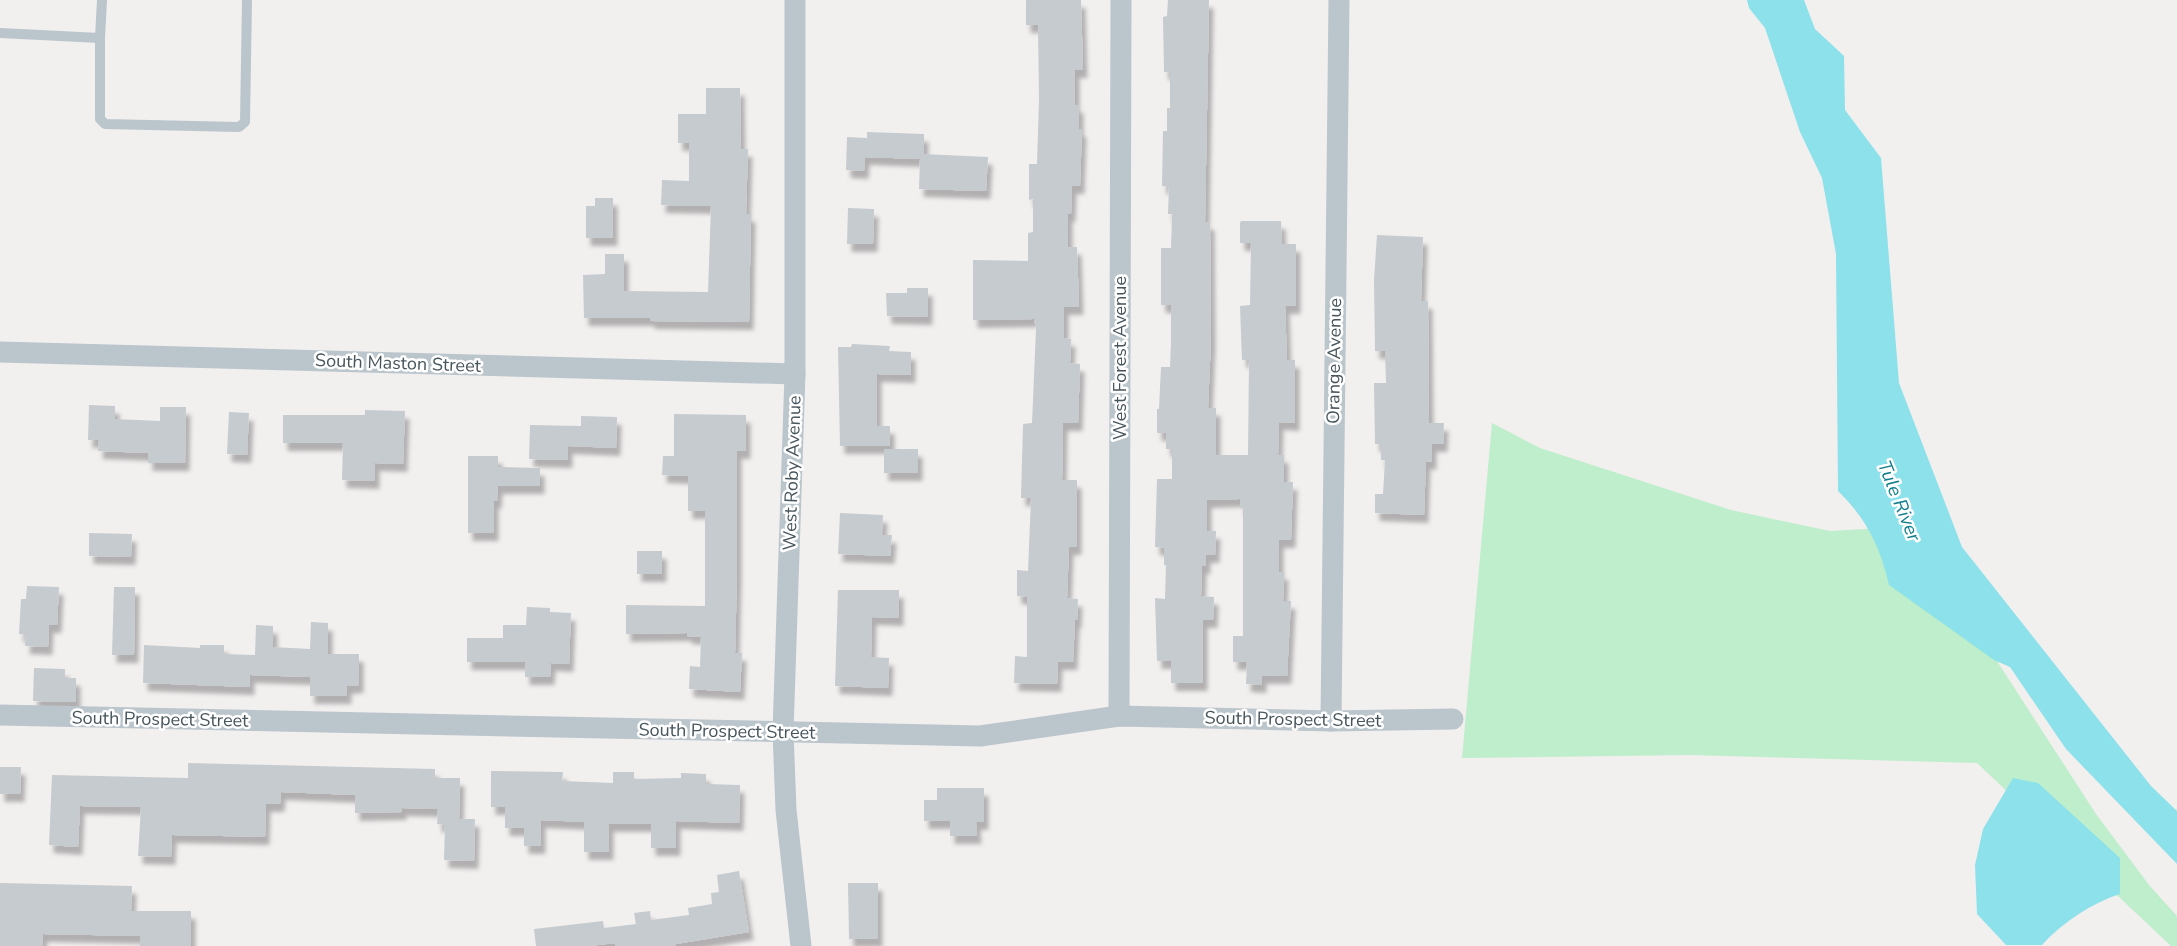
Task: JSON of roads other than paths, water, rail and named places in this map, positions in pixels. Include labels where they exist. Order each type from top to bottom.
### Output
[{"type":"street","name":"West Roby Avenue","points":[[795,0],[795,374],[783,732],[786,810],[801,946]]},
{"type":"street","name":"West Forest Avenue","points":[[1119,716],[1121,0]]},
{"type":"street","name":"Orange Avenue","points":[[1331,721],[1339,0]]},
{"type":"street","name":"South Maston Street","points":[[0,352],[795,374]]},
{"type":"street","name":"South Prospect Street","points":[[0,715],[980,736],[1119,716],[1331,721],[1453,719]]},
{"type":"lane","points":[[102,0],[100,119],[106,124],[239,127],[245,122],[247,0]]},
{"type":"lane","points":[[0,33],[100,38]]},
{"type":"water","name":"Tule River","points":[[1747,0],[1804,0],[1815,29],[1844,56],[1845,110],[1881,158],[1899,383],[1962,547],[2151,786],[2177,811],[2177,864],[2066,749],[2010,667],[1994,660],[1889,585],[1871,534],[1857,512],[1838,491],[1836,254],[1822,178],[1800,132],[1765,28],[1749,8]]},
{"type":"water","points":[[2013,778],[2038,783],[2120,858],[2120,894],[2078,915],[2042,945],[2006,945],[1977,914],[1975,865],[1983,829]]}]
